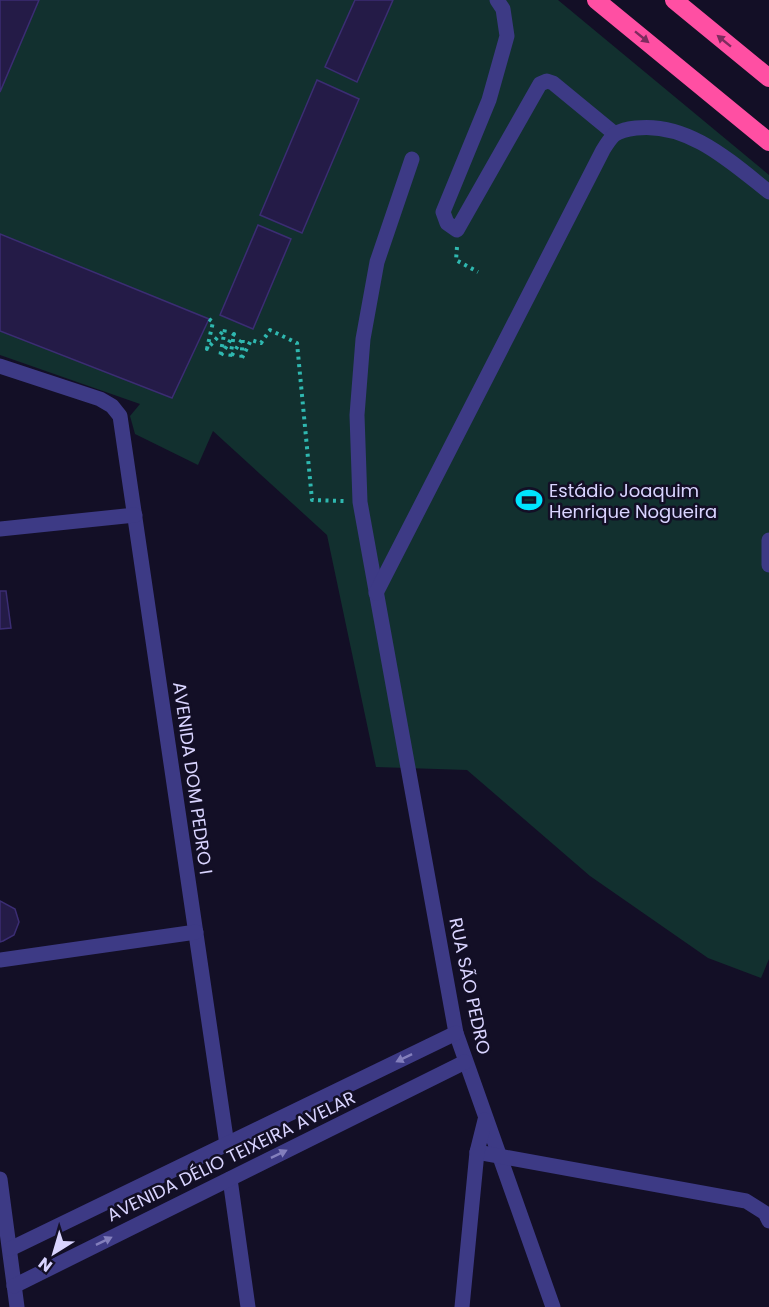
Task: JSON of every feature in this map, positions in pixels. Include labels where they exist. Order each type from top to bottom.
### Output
[{"type":"highway","points":[[596,0],[769,142]]},
{"type":"highway","points":[[674,0],[769,78]]},
{"type":"street","points":[[497,0],[503,9],[507,36],[489,100],[442,212],[447,223],[457,230],[540,84],[547,81],[554,83],[615,134]]},
{"type":"street","points":[[376,593],[603,150],[615,134],[625,129],[652,126],[688,134],[732,163],[769,192]]},
{"type":"street","name":"RUA SÃO PEDRO","points":[[412,159],[377,262],[363,339],[357,415],[360,502],[456,1033],[553,1307]]},
{"type":"street","name":"AVENIDA DOM PEDRO I","points":[[0,366],[100,399],[112,406],[120,416],[227,1145]]},
{"type":"street","points":[[0,529],[135,516]]},
{"type":"street","points":[[769,540],[769,565]]},
{"type":"street","points":[[0,960],[196,932]]},
{"type":"street","name":"AVENIDA DÉLIO TEIXEIRA AVELAR","points":[[10,1249],[456,1033]]},
{"type":"street","name":"AVENIDA DÉLIO TEIXEIRA AVELAR","points":[[14,1286],[465,1062]]},
{"type":"street","points":[[462,1307],[477,1152],[485,1119]]},
{"type":"street","points":[[477,1152],[746,1201],[767,1217]]},
{"type":"street","points":[[0,1179],[18,1307]]},
{"type":"street","points":[[230,1179],[248,1307]]},
{"type":"path","points":[[457,230],[456,260],[478,272]]},
{"type":"path","points":[[209,319],[213,322],[207,350],[225,329],[220,357],[234,334],[230,358],[243,338],[241,360],[251,340],[261,343],[270,330],[297,343],[312,500],[360,502]]},
{"type":"green space","name":"Estádio Joaquim Henrique Nogueira","points":[[0,0],[558,0],[769,175],[769,959],[761,978],[708,958],[590,876],[467,770],[376,767],[327,535],[213,431],[198,465],[135,434],[130,416],[140,404],[0,355]]},
{"type":"building","points":[[0,0],[39,0],[0,92]]},
{"type":"building","points":[[355,0],[393,0],[357,82],[325,67]]},
{"type":"building","points":[[317,80],[359,99],[302,233],[260,215]]},
{"type":"building","points":[[258,225],[291,239],[253,329],[220,315]]},
{"type":"building","points":[[0,234],[209,319],[172,398],[0,331]]},
{"type":"building","points":[[0,591],[6,591],[11,628],[0,629]]},
{"type":"building","points":[[0,901],[15,909],[19,922],[14,935],[0,942]]},
{"type":"place","name":"Estádio Joaquim Henrique Nogueira","points":[[529,500]]}]
